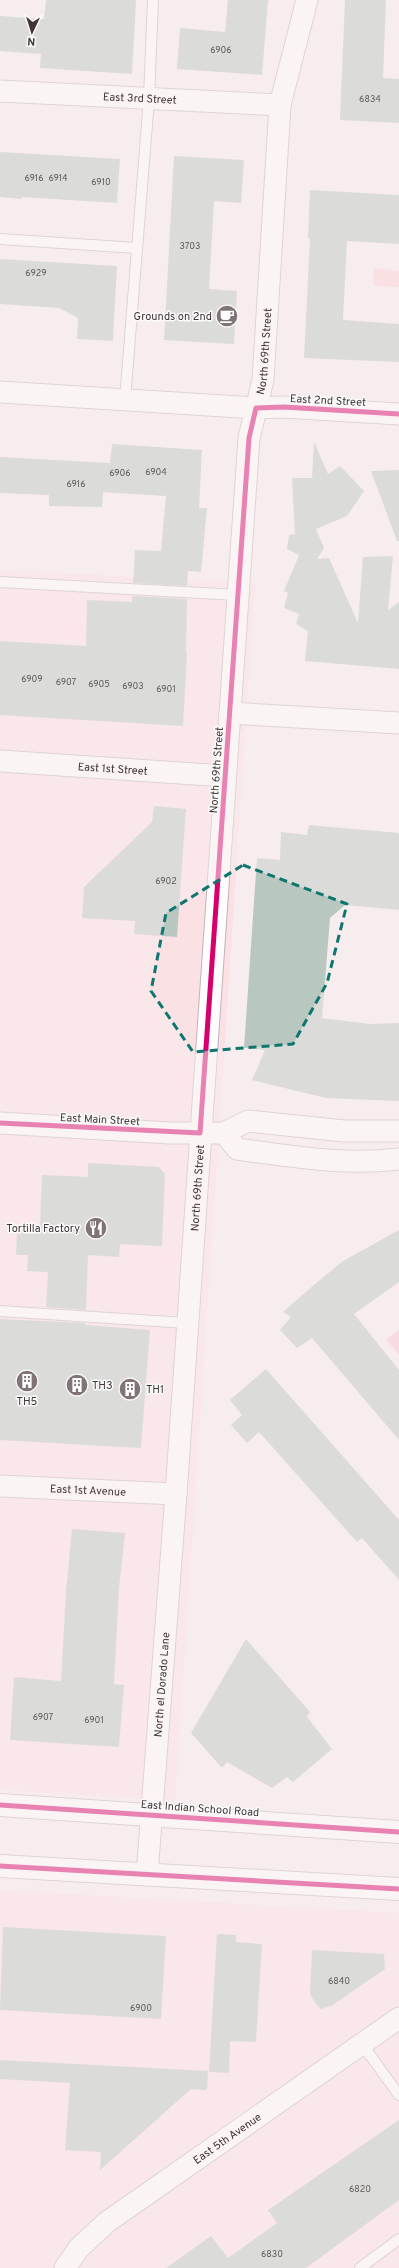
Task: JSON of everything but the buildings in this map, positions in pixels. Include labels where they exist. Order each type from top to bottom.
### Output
[{"type":"main road","name":"East Indian School Road","points":[[0,1805],[399,1832]]},
{"type":"main road","points":[[0,1866],[399,1889]]},
{"type":"street","name":"North 69th Street","points":[[176,1494],[249,438],[263,380],[280,105],[307,0]]},
{"type":"street","name":"East 3rd Street","points":[[0,91],[280,105]]},
{"type":"street","name":"East 2nd Street","points":[[0,392],[256,408],[284,407],[399,414]]},
{"type":"street","points":[[230,713],[399,723]]},
{"type":"street","name":"East 1st Street","points":[[0,761],[225,776]]},
{"type":"street","name":"East Main Street","points":[[0,1123],[224,1133],[248,1121],[344,1131],[399,1131]]},
{"type":"street","points":[[224,1133],[237,1149],[331,1162],[375,1162],[399,1159]]},
{"type":"street","name":"East 1st Avenue","points":[[0,1486],[176,1494]]},
{"type":"street","name":"North el Dorado Lane","points":[[147,1875],[176,1494]]},
{"type":"street","name":"East 5th Avenue","points":[[65,2268],[79,2248],[107,2222],[399,2018]]},
{"type":"lane","points":[[125,400],[149,98],[153,0]]},
{"type":"lane","points":[[0,240],[137,248]]},
{"type":"lane","points":[[0,582],[238,595]]},
{"type":"lane","points":[[0,1311],[187,1323]]},
{"type":"lane","points":[[362,2044],[399,2095]]},
{"type":"lane","points":[[360,2268],[399,2239]]},
{"type":"highlighted area","points":[[243,865],[347,904],[327,983],[293,1044],[193,1052],[151,991],[166,913]]},
{"type":"shaded area","points":[[373,268],[399,271],[399,287],[374,286]]},
{"type":"shaded area","points":[[0,570],[255,583],[175,1801],[0,1790]]},
{"type":"shaded area","points":[[399,1330],[399,1355],[386,1339]]},
{"type":"shaded area","points":[[0,1890],[399,1913],[399,2268],[0,2268]]},
{"type":"cycle path","points":[[0,1123],[200,1133],[249,438],[256,408],[284,407],[399,414]]},
{"type":"cycle path","points":[[0,1805],[399,1832]]},
{"type":"cycle path","points":[[0,1866],[399,1889]]},
{"type":"place","name":"Grounds on 2nd","points":[[227,316]]},
{"type":"place","name":"Tortilla Factory","points":[[96,1228]]},
{"type":"place","name":"TH5","points":[[27,1381]]},
{"type":"place","name":"TH3","points":[[77,1385]]},
{"type":"place","name":"TH1","points":[[130,1389]]}]
